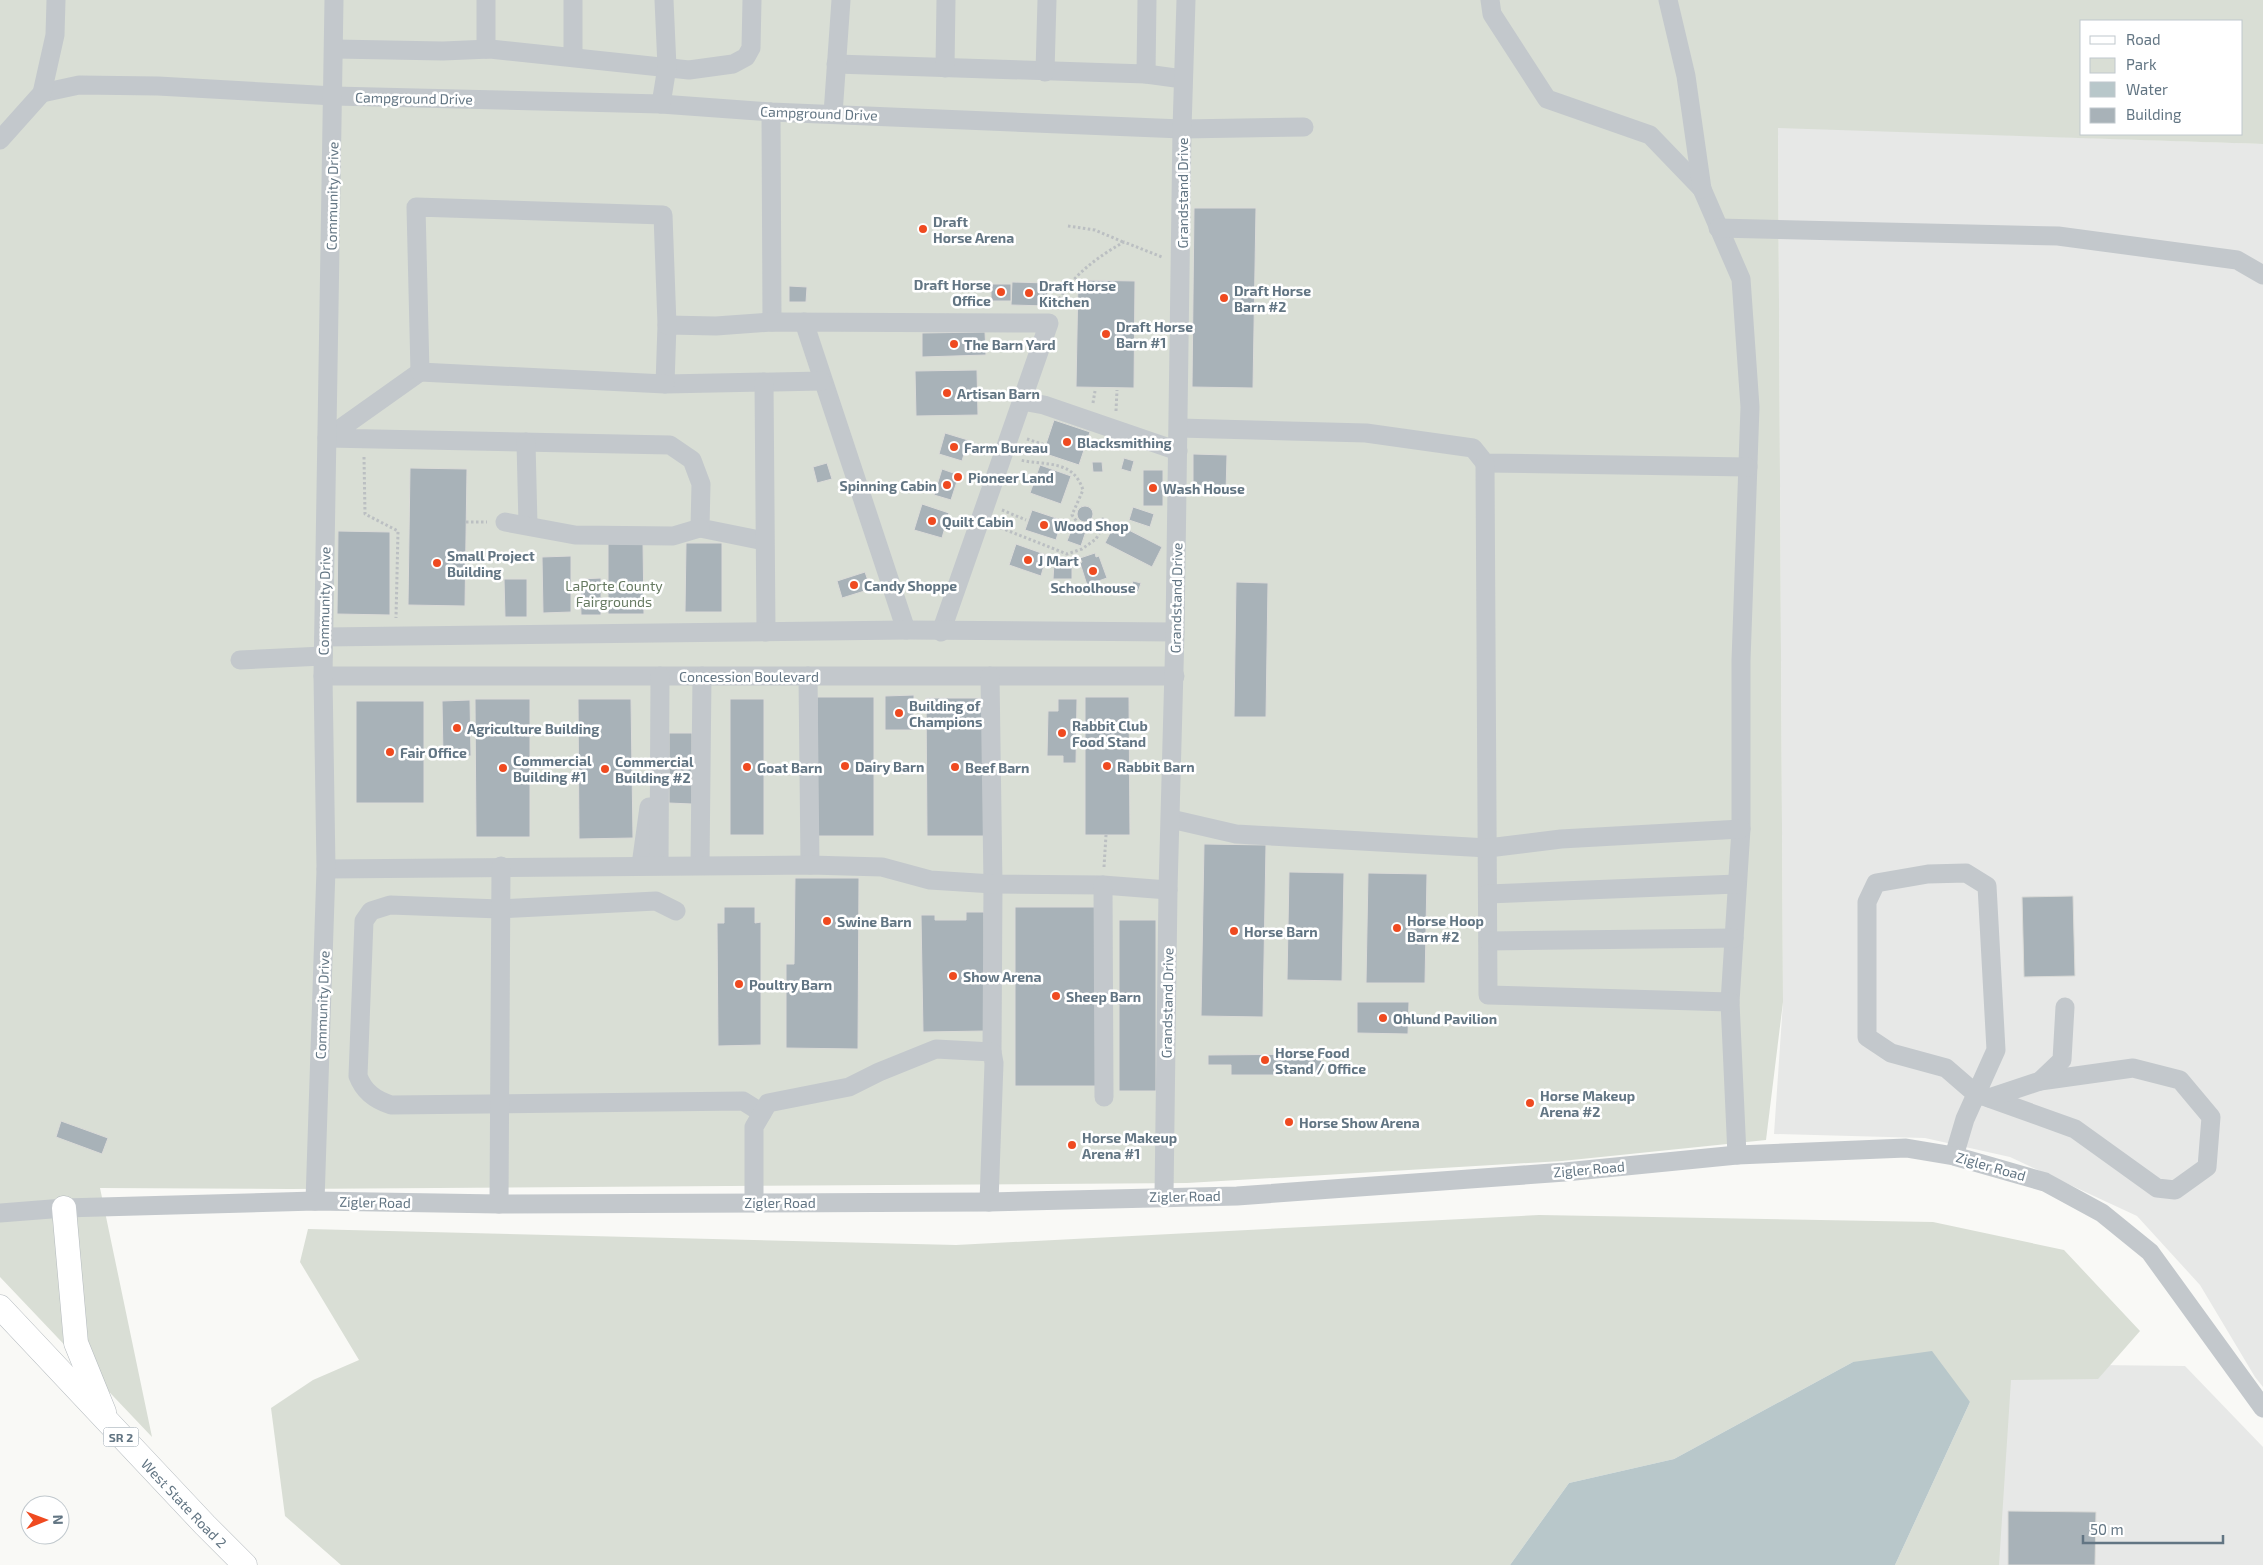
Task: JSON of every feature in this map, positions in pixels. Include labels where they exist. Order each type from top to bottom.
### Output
[{"type":"main road","points":[[64,1208],[76,1343],[110,1425]]},
{"type":"main road","name":"West State Road 2","points":[[0,1307],[245,1565]]},
{"type":"street","points":[[0,140],[42,93],[55,35],[56,0]]},
{"type":"street","name":"Community Drive","points":[[316,1201],[326,869],[323,656],[335,49],[334,0]]},
{"type":"street","points":[[486,0],[486,49]]},
{"type":"street","points":[[573,0],[573,57]]},
{"type":"street","points":[[661,104],[666,67],[664,0]]},
{"type":"street","points":[[335,49],[486,49],[689,70],[707,68],[733,64],[746,58],[751,48],[752,0]]},
{"type":"street","points":[[833,114],[841,0]]},
{"type":"street","points":[[945,68],[946,0]]},
{"type":"street","points":[[1045,72],[1047,0]]},
{"type":"street","points":[[1146,74],[1147,0]]},
{"type":"street","name":"Grandstand Drive","points":[[1164,1196],[1168,890],[1175,632],[1182,129],[1186,0]]},
{"type":"street","points":[[1490,0],[1492,14],[1548,99],[1650,135],[1702,189]]},
{"type":"street","points":[[1668,0],[1686,76],[1702,189],[1741,279],[1750,407],[1741,661],[1741,829],[1730,1002],[1738,1155]]},
{"type":"street","points":[[836,64],[1146,74],[1184,79]]},
{"type":"street","name":"Campground Drive","points":[[42,93],[79,84],[200,88],[334,96],[661,104],[771,112],[1182,129],[1304,127]]},
{"type":"street","points":[[771,112],[772,322]]},
{"type":"street","points":[[420,372],[416,207],[663,215],[667,325],[664,384]]},
{"type":"street","points":[[1718,228],[2058,236],[2237,260],[2263,275]]},
{"type":"street","points":[[667,325],[716,326],[772,322],[1049,322],[941,632]]},
{"type":"street","points":[[804,322],[906,630]]},
{"type":"street","points":[[327,438],[420,372],[664,384],[822,381]]},
{"type":"street","points":[[764,382],[766,632]]},
{"type":"street","points":[[1022,400],[1044,405],[1178,451]]},
{"type":"street","points":[[1179,428],[1366,433],[1473,448],[1485,463],[1488,995],[1730,1002]]},
{"type":"street","points":[[327,438],[670,445],[692,460],[701,484],[700,528]]},
{"type":"street","points":[[526,442],[528,525]]},
{"type":"street","points":[[1485,463],[1748,467]]},
{"type":"street","points":[[505,522],[574,535],[673,536],[700,528],[764,540]]},
{"type":"street","points":[[324,636],[906,630],[941,632],[1175,632]]},
{"type":"street","points":[[240,660],[323,656]]},
{"type":"street","name":"Concession Boulevard","points":[[323,676],[1174,676]]},
{"type":"street","points":[[650,865],[659,734],[660,676]]},
{"type":"street","points":[[700,865],[702,676]]},
{"type":"street","points":[[808,676],[810,865]]},
{"type":"street","points":[[990,676],[993,884],[992,1052],[994,1063],[990,1202]]},
{"type":"street","points":[[1170,819],[1236,834],[1488,848],[1570,838],[1741,829]]},
{"type":"street","points":[[326,869],[501,866],[810,865],[882,867],[930,880],[993,884],[1103,885],[1168,890]]},
{"type":"street","points":[[499,1204],[501,866]]},
{"type":"street","points":[[1954,1156],[1965,1119],[1982,1096],[1996,1050],[1987,886],[1966,873],[1928,874],[1876,883],[1867,902],[1867,1037],[1891,1054],[1946,1068],[1982,1096],[2075,1129],[2156,1188],[2175,1190],[2207,1167],[2210,1118],[2180,1080],[2133,1068],[2040,1081],[1982,1096]]},
{"type":"street","points":[[1488,894],[1737,884]]},
{"type":"street","points":[[1103,885],[1104,1097]]},
{"type":"street","points":[[676,911],[656,901],[500,909],[390,905],[371,911],[364,921],[358,1076],[368,1093],[379,1101],[392,1105],[744,1101],[762,1113]]},
{"type":"street","points":[[1488,941],[1734,938]]},
{"type":"street","points":[[2040,1081],[2062,1060],[2065,1007]]},
{"type":"street","points":[[754,1203],[754,1127],[768,1103],[849,1087],[879,1072],[936,1049],[992,1052]]},
{"type":"street","name":"Zigler Road","points":[[0,1213],[64,1208],[316,1201],[499,1204],[990,1202],[1256,1194],[1565,1172],[1738,1155],[1820,1150],[1906,1148],[1954,1156],[2045,1182],[2102,1213],[2150,1252],[2263,1408]]},
{"type":"path","points":[[1068,226],[1095,230],[1181,266]]},
{"type":"path","points":[[1049,322],[1061,293],[1097,257],[1124,242]]},
{"type":"path","points":[[363,439],[365,514],[398,531],[395,636]]},
{"type":"path","points":[[982,512],[1067,554],[1082,549],[1096,539],[1103,526],[1103,519],[1088,524],[1078,523],[1072,515],[1083,490],[1079,477],[1061,465],[1034,463],[1002,456]]},
{"type":"path","points":[[982,512],[1026,520]]},
{"type":"path","points":[[1103,885],[1106,835]]},
{"type":"shaded area","points":[[1778,127],[2263,144],[2263,1387],[2255,1377],[2200,1285],[2137,1216],[2010,1157],[1925,1138],[1774,1134],[1783,1002]]},
{"type":"shaded area","points":[[2005,1364],[2185,1366],[2263,1447],[2263,1565],[1990,1565]]},
{"type":"green space","name":"LaPorte County Fairgrounds","points":[[0,0],[2263,0],[2263,144],[1778,128],[1783,1002],[1766,1140],[1562,1161],[1187,1183],[290,1189],[100,1188],[152,1437],[0,1277]]},
{"type":"green space","points":[[1539,1215],[1933,1222],[2064,1250],[2140,1331],[2098,1379],[2011,1380],[1999,1565],[1895,1565],[1970,1402],[1853,1362],[1674,1459],[1569,1483],[1510,1565],[341,1565],[285,1516],[271,1408],[313,1380],[359,1360],[300,1262],[308,1229],[956,1245]]},
{"type":"water","points":[[1932,1351],[1970,1402],[1895,1565],[1510,1565],[1569,1483],[1674,1459],[1853,1362]]},
{"type":"building","name":"Draft Horse Barn #2","points":[[1194,208],[1256,208],[1253,388],[1192,387]]},
{"type":"building","name":"Draft Horse Barn #1","points":[[1078,280],[1135,281],[1134,388],[1076,387]]},
{"type":"building","name":"Draft Horse Kitchen","points":[[1012,282],[1048,283],[1047,306],[1011,305]]},
{"type":"building","name":"Draft Horse Office","points":[[991,284],[1011,284],[1011,301],[991,301]]},
{"type":"building","points":[[789,286],[807,287],[806,302],[789,302]]},
{"type":"building","name":"The Barn Yard","points":[[985,332],[986,355],[922,357],[922,333]]},
{"type":"building","name":"Artisan Barn","points":[[977,370],[978,415],[916,416],[915,371]]},
{"type":"building","name":"Blacksmithing","points":[[1054,420],[1090,432],[1079,465],[1043,453]]},
{"type":"building","name":"Farm Bureau","points":[[945,433],[968,440],[962,461],[939,454]]},
{"type":"building","points":[[1193,454],[1227,455],[1226,492],[1193,491]]},
{"type":"building","points":[[1124,458],[1134,461],[1131,472],[1121,469]]},
{"type":"building","points":[[1092,462],[1102,462],[1103,472],[1093,472]]},
{"type":"building","points":[[827,463],[832,479],[817,483],[813,467]]},
{"type":"building","points":[[1040,465],[1071,476],[1061,504],[1030,493]]},
{"type":"building","name":"Small Project Building","points":[[410,468],[467,469],[465,606],[408,605]]},
{"type":"building","name":"Spinning Cabin","points":[[942,469],[959,475],[951,500],[934,495]]},
{"type":"building","name":"Wash House","points":[[1143,470],[1163,470],[1163,506],[1143,506]]},
{"type":"building","name":"Quilt Cabin","points":[[922,504],[949,513],[942,538],[914,530]]},
{"type":"building","points":[[1085,506],[1091,508],[1093,514],[1091,520],[1085,522],[1079,520],[1077,514],[1079,508]]},
{"type":"building","points":[[1133,507],[1154,514],[1150,527],[1129,520]]},
{"type":"building","name":"Wood Shop","points":[[1032,510],[1062,520],[1056,540],[1025,530]]},
{"type":"building","points":[[1074,523],[1087,528],[1081,546],[1067,541]]},
{"type":"building","points":[[1115,523],[1162,547],[1152,567],[1105,543]]},
{"type":"building","points":[[338,531],[390,532],[390,615],[337,614]]},
{"type":"building","points":[[608,543],[643,543],[644,614],[608,614]]},
{"type":"building","points":[[686,543],[722,543],[722,612],[685,612]]},
{"type":"building","name":"J Mart","points":[[1016,544],[1047,555],[1041,576],[1009,565]]},
{"type":"building","name":"Schoolhouse","points":[[1095,553],[1096,557],[1099,556],[1107,578],[1087,585],[1080,558]]},
{"type":"building","points":[[571,556],[571,612],[543,613],[542,557]]},
{"type":"building","points":[[1054,563],[1072,563],[1072,579],[1053,579]]},
{"type":"building","name":"Candy Shoppe","points":[[865,572],[871,589],[842,598],[837,581]]},
{"type":"building","points":[[601,578],[601,615],[581,615],[580,579]]},
{"type":"building","points":[[504,579],[527,579],[527,617],[505,617]]},
{"type":"building","points":[[1133,581],[1141,583],[1138,592],[1130,590]]},
{"type":"building","points":[[1236,582],[1268,583],[1266,717],[1234,717]]},
{"type":"building","name":"Building of Champions","points":[[914,695],[914,730],[885,730],[885,696]]},
{"type":"building","name":"Dairy Barn","points":[[817,697],[874,697],[874,836],[817,836]]},
{"type":"building","name":"Rabbit Barn","points":[[1085,697],[1129,697],[1130,835],[1085,835]]},
{"type":"building","name":"Beef Barn","points":[[926,698],[983,698],[984,836],[927,836]]},
{"type":"building","name":"Commercial Building #1","points":[[475,699],[530,699],[530,837],[476,837]]},
{"type":"building","name":"Commercial Building #2","points":[[578,699],[631,699],[633,838],[579,839]]},
{"type":"building","name":"Goat Barn","points":[[730,699],[764,699],[764,835],[730,835]]},
{"type":"building","name":"Rabbit Club Food Stand","points":[[1058,699],[1077,699],[1076,763],[1063,763],[1063,756],[1047,756],[1048,711],[1058,711]]},
{"type":"building","name":"Agriculture Building","points":[[470,700],[471,756],[443,756],[442,701]]},
{"type":"building","name":"Fair Office","points":[[356,701],[424,701],[424,803],[356,803]]},
{"type":"building","points":[[669,733],[692,733],[692,804],[669,803]]},
{"type":"building","name":"Horse Barn","points":[[1204,844],[1266,845],[1263,1017],[1201,1016]]},
{"type":"building","points":[[1289,872],[1344,873],[1342,981],[1287,980]]},
{"type":"building","name":"Horse Hoop Barn #2","points":[[1368,873],[1427,874],[1425,983],[1366,983]]},
{"type":"building","name":"Swine Barn","points":[[795,878],[859,878],[858,1049],[786,1048],[786,964],[794,964]]},
{"type":"building","points":[[2073,896],[2075,976],[2024,977],[2022,897]]},
{"type":"building","name":"Poultry Barn","points":[[724,907],[755,907],[755,923],[761,922],[761,1045],[718,1046],[717,923],[724,923]]},
{"type":"building","name":"Sheep Barn","points":[[1015,907],[1097,907],[1098,1086],[1015,1086]]},
{"type":"building","name":"Show Arena","points":[[966,912],[984,912],[985,1031],[923,1032],[921,915],[935,915],[935,920],[966,920]]},
{"type":"building","points":[[1119,920],[1156,920],[1156,1091],[1119,1091]]},
{"type":"building","name":"Ohlund Pavilion","points":[[1357,1002],[1409,1002],[1408,1034],[1357,1033]]},
{"type":"building","name":"Horse Food Stand / Office","points":[[1322,1054],[1321,1075],[1231,1075],[1231,1065],[1208,1065],[1208,1055]]},
{"type":"building","points":[[61,1121],[108,1138],[102,1154],[56,1137]]},
{"type":"building","points":[[2008,1511],[2096,1512],[2095,1565],[2008,1565]]},
{"type":"place","name":"Draft Horse Arena","points":[[923,229]]},
{"type":"place","name":"Draft Horse Office","points":[[1001,292]]},
{"type":"place","name":"Draft Horse Kitchen","points":[[1029,293]]},
{"type":"place","name":"Draft Horse Barn #2","points":[[1224,298]]},
{"type":"place","name":"Draft Horse Barn #1","points":[[1106,334]]},
{"type":"place","name":"The Barn Yard","points":[[954,344]]},
{"type":"place","name":"Artisan Barn","points":[[947,393]]},
{"type":"place","name":"Blacksmithing","points":[[1067,442]]},
{"type":"place","name":"Farm Bureau","points":[[954,447]]},
{"type":"place","name":"Pioneer Land","points":[[958,477]]},
{"type":"place","name":"Spinning Cabin","points":[[947,485]]},
{"type":"place","name":"Wash House","points":[[1153,488]]},
{"type":"place","name":"Quilt Cabin","points":[[932,521]]},
{"type":"place","name":"Wood Shop","points":[[1044,525]]},
{"type":"place","name":"J Mart","points":[[1028,560]]},
{"type":"place","name":"Small Project Building","points":[[437,563]]},
{"type":"place","name":"Schoolhouse","points":[[1093,571]]},
{"type":"place","name":"Candy Shoppe","points":[[854,585]]},
{"type":"place","name":"Building of Champions","points":[[899,713]]},
{"type":"place","name":"Agriculture Building","points":[[457,728]]},
{"type":"place","name":"Rabbit Club Food Stand","points":[[1062,733]]},
{"type":"place","name":"Fair Office","points":[[390,752]]},
{"type":"place","name":"Dairy Barn","points":[[845,766]]},
{"type":"place","name":"Rabbit Barn","points":[[1107,766]]},
{"type":"place","name":"Goat Barn","points":[[747,767]]},
{"type":"place","name":"Beef Barn","points":[[955,767]]},
{"type":"place","name":"Commercial Building #1","points":[[503,768]]},
{"type":"place","name":"Commercial Building #2","points":[[605,769]]},
{"type":"place","name":"Swine Barn","points":[[827,921]]},
{"type":"place","name":"Horse Hoop Barn #2","points":[[1397,928]]},
{"type":"place","name":"Horse Barn","points":[[1234,931]]},
{"type":"place","name":"Show Arena","points":[[953,976]]},
{"type":"place","name":"Poultry Barn","points":[[739,984]]},
{"type":"place","name":"Sheep Barn","points":[[1056,996]]},
{"type":"place","name":"Ohlund Pavilion","points":[[1383,1018]]},
{"type":"place","name":"Horse Food Stand / Office","points":[[1265,1060]]},
{"type":"place","name":"Horse Makeup Arena #2","points":[[1530,1103]]},
{"type":"place","name":"Horse Show Arena","points":[[1289,1122]]},
{"type":"place","name":"Horse Makeup Arena #1","points":[[1072,1145]]}]
